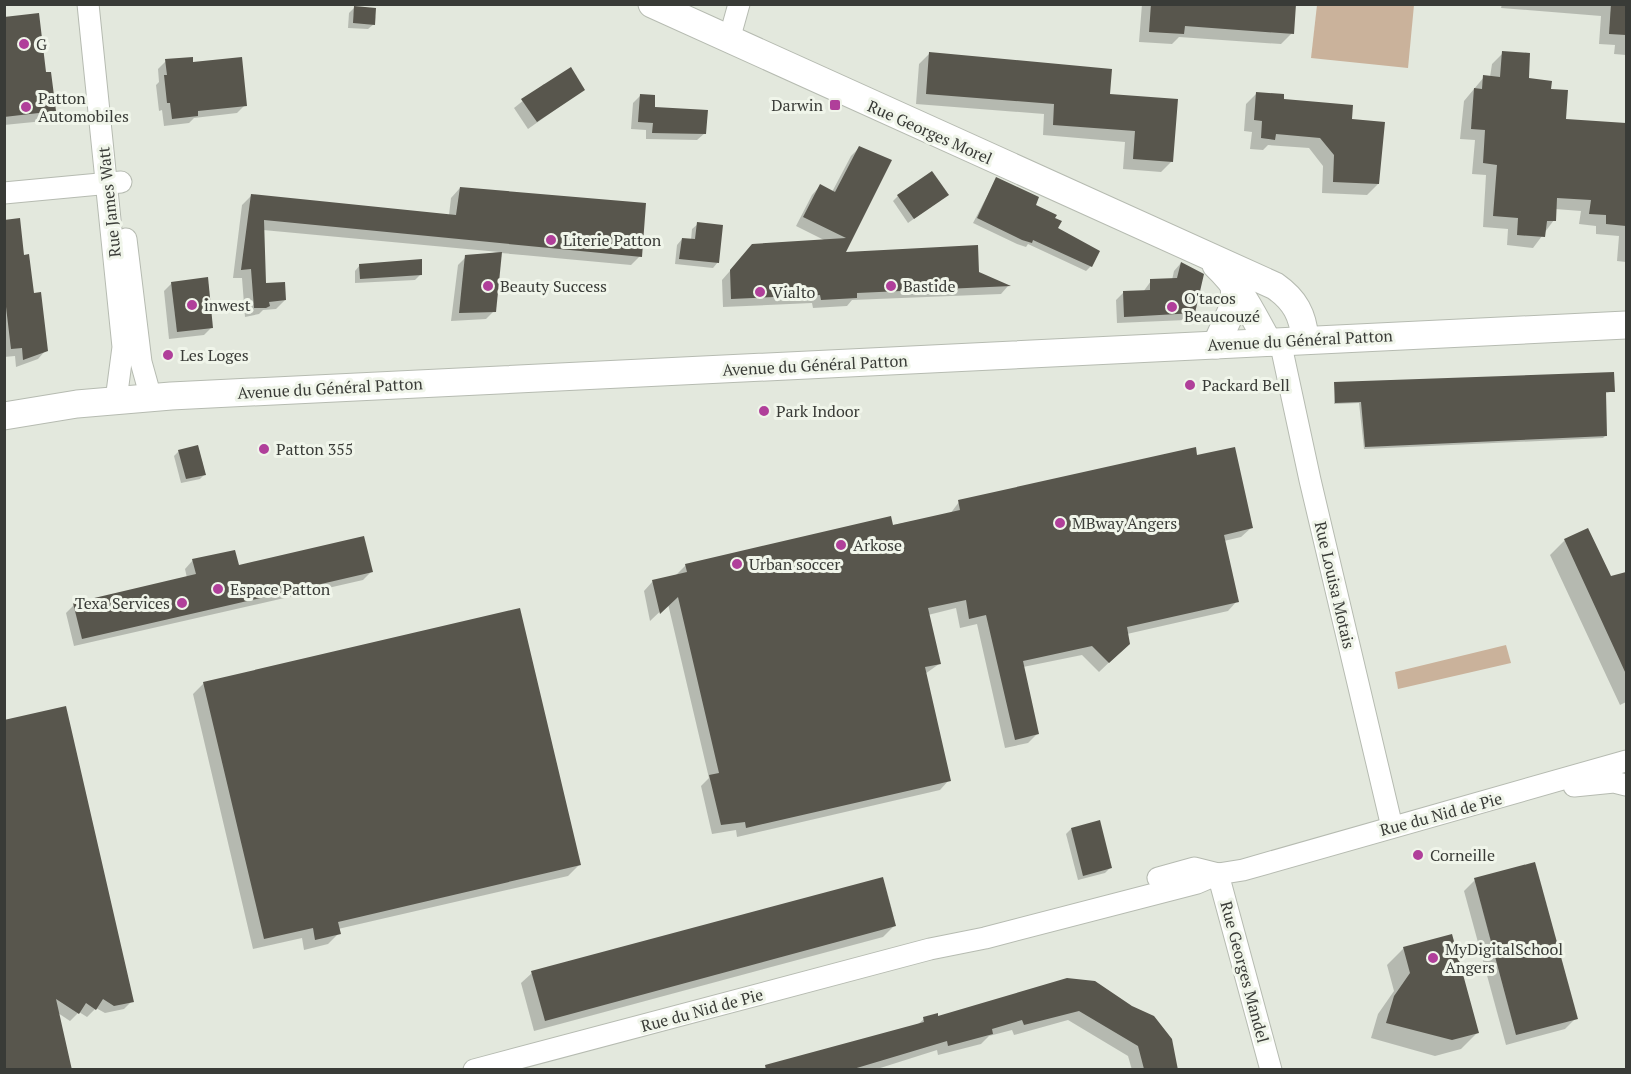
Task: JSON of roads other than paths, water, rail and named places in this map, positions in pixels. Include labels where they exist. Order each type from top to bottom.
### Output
[{"type":"street","name":"Rue James Watt","points":[[88,4],[141,362],[151,398]]},
{"type":"street","name":"Rue James Watt","points":[[103,4],[123,347],[116,400]]},
{"type":"street","name":"Rue Georges Morel","points":[[652,4],[1275,286],[1289,296],[1299,309],[1285,341],[1250,305],[1234,282],[1209,258]]},
{"type":"street","points":[[729,40],[740,4]]},
{"type":"street","points":[[4,193],[114,183]]},
{"type":"street","points":[[1216,345],[1235,303],[1234,282]]},
{"type":"street","points":[[1250,305],[1257,292],[1275,286]]},
{"type":"street","name":"Avenue du Général Patton","points":[[4,416],[116,400],[151,398],[1626,325]]},
{"type":"street","name":"Rue Louisa Motais","points":[[1285,341],[1310,480],[1392,827]]},
{"type":"street","name":"Rue du Nid de Pie","points":[[474,1070],[930,949],[983,930],[1114,894],[1175,872],[1194,868],[1218,874],[1243,870],[1531,790],[1626,761]]},
{"type":"street","name":"Rue du Nid de Pie","points":[[1531,790],[1614,782],[1626,785]]},
{"type":"street","name":"Rue Georges Mandel","points":[[1218,874],[1271,1070]]},
{"type":"place","name":"G","points":[[24,44]]},
{"type":"place","name":"Darwin","points":[[835,105]]},
{"type":"place","name":"Patton Automobiles","points":[[26,107]]},
{"type":"place","name":"Literie Patton","points":[[551,240]]},
{"type":"place","name":"Beauty Success","points":[[488,286]]},
{"type":"place","name":"Bastide","points":[[891,286]]},
{"type":"place","name":"Vialto","points":[[760,292]]},
{"type":"place","name":"inwest","points":[[192,305]]},
{"type":"place","name":"O'tacos Beaucouzé","points":[[1172,307]]},
{"type":"place","name":"Les Loges","points":[[168,355]]},
{"type":"place","name":"Packard Bell","points":[[1190,385]]},
{"type":"place","name":"Park Indoor","points":[[764,411]]},
{"type":"place","name":"Patton 355","points":[[264,449]]},
{"type":"place","name":"MBway Angers","points":[[1060,523]]},
{"type":"place","name":"Arkose","points":[[841,545]]},
{"type":"place","name":"Urban soccer","points":[[737,564]]},
{"type":"place","name":"Espace Patton","points":[[218,589]]},
{"type":"place","name":"Texa Services","points":[[182,603]]},
{"type":"place","name":"Corneille","points":[[1418,855]]},
{"type":"place","name":"MyDigitalSchool Angers","points":[[1433,958]]}]
